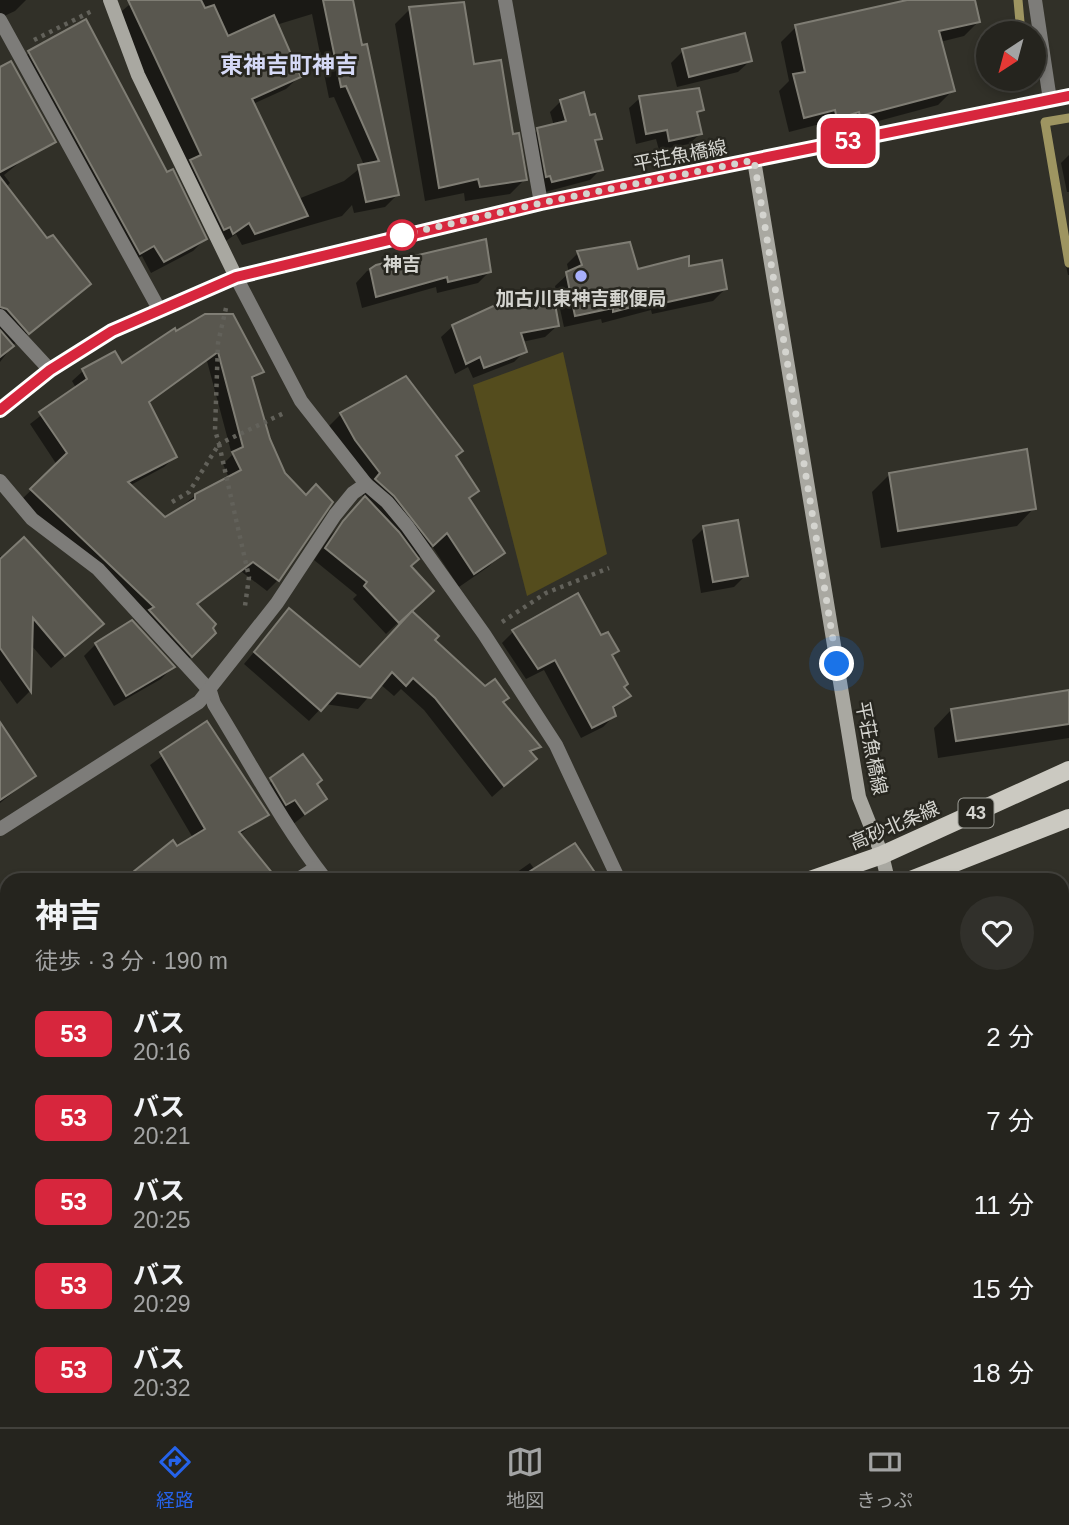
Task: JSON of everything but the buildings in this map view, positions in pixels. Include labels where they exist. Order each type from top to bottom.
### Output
[{"type":"main road","points":[[110,1],[138,75],[236,277]]},
{"type":"main road","name":"平荘魚橋線","points":[[236,277],[541,203],[754,160],[859,797],[883,855],[887,873]]},
{"type":"main road","name":"高砂北条線","points":[[830,873],[883,855],[1069,770]]},
{"type":"main road","name":"43","points":[[929,873],[1069,818]]},
{"type":"street","points":[[505,0],[541,203]]},
{"type":"street","points":[[1035,0],[1049,100]]},
{"type":"street","points":[[0,19],[159,309]]},
{"type":"street","points":[[754,160],[1069,96]]},
{"type":"street","points":[[0,410],[50,370],[112,331],[236,277],[301,401],[366,484],[387,502],[407,526],[484,634],[556,745],[617,873]]},
{"type":"street","points":[[0,316],[50,370]]},
{"type":"street","points":[[0,481],[32,519],[98,569],[211,691],[214,704],[262,781],[289,831],[321,873]]},
{"type":"street","points":[[0,830],[199,702],[211,691],[277,603],[335,515],[353,493],[366,484]]},
{"type":"street","points":[[307,873],[316,867]]},
{"type":"path","points":[[16,49],[110,1]]},
{"type":"path","points":[[236,277],[218,343],[215,430],[249,577],[244,611]]},
{"type":"path","points":[[172,502],[189,492],[219,444],[284,414],[301,401]]},
{"type":"path","points":[[484,634],[545,593],[609,568]]},
{"type":"shaded area","points":[[563,352],[607,554],[527,596],[473,385]]},
{"type":"waterway","points":[[1018,0],[1020,21]]},
{"type":"waterway","points":[[1069,118],[1045,122],[1069,263]]},
{"type":"bus line","name":"53","points":[[0,410],[50,370],[112,331],[236,277],[541,203],[1069,96]]},
{"type":"place","name":"神吉","points":[[402,235]]},
{"type":"place","name":"加古川東神吉郵便局","points":[[581,276]]},
{"type":"district","name":"東神吉町神吉","points":[[289,65]]},
{"type":"route","points":[[402,235],[541,203],[754,160],[837,664]]}]
